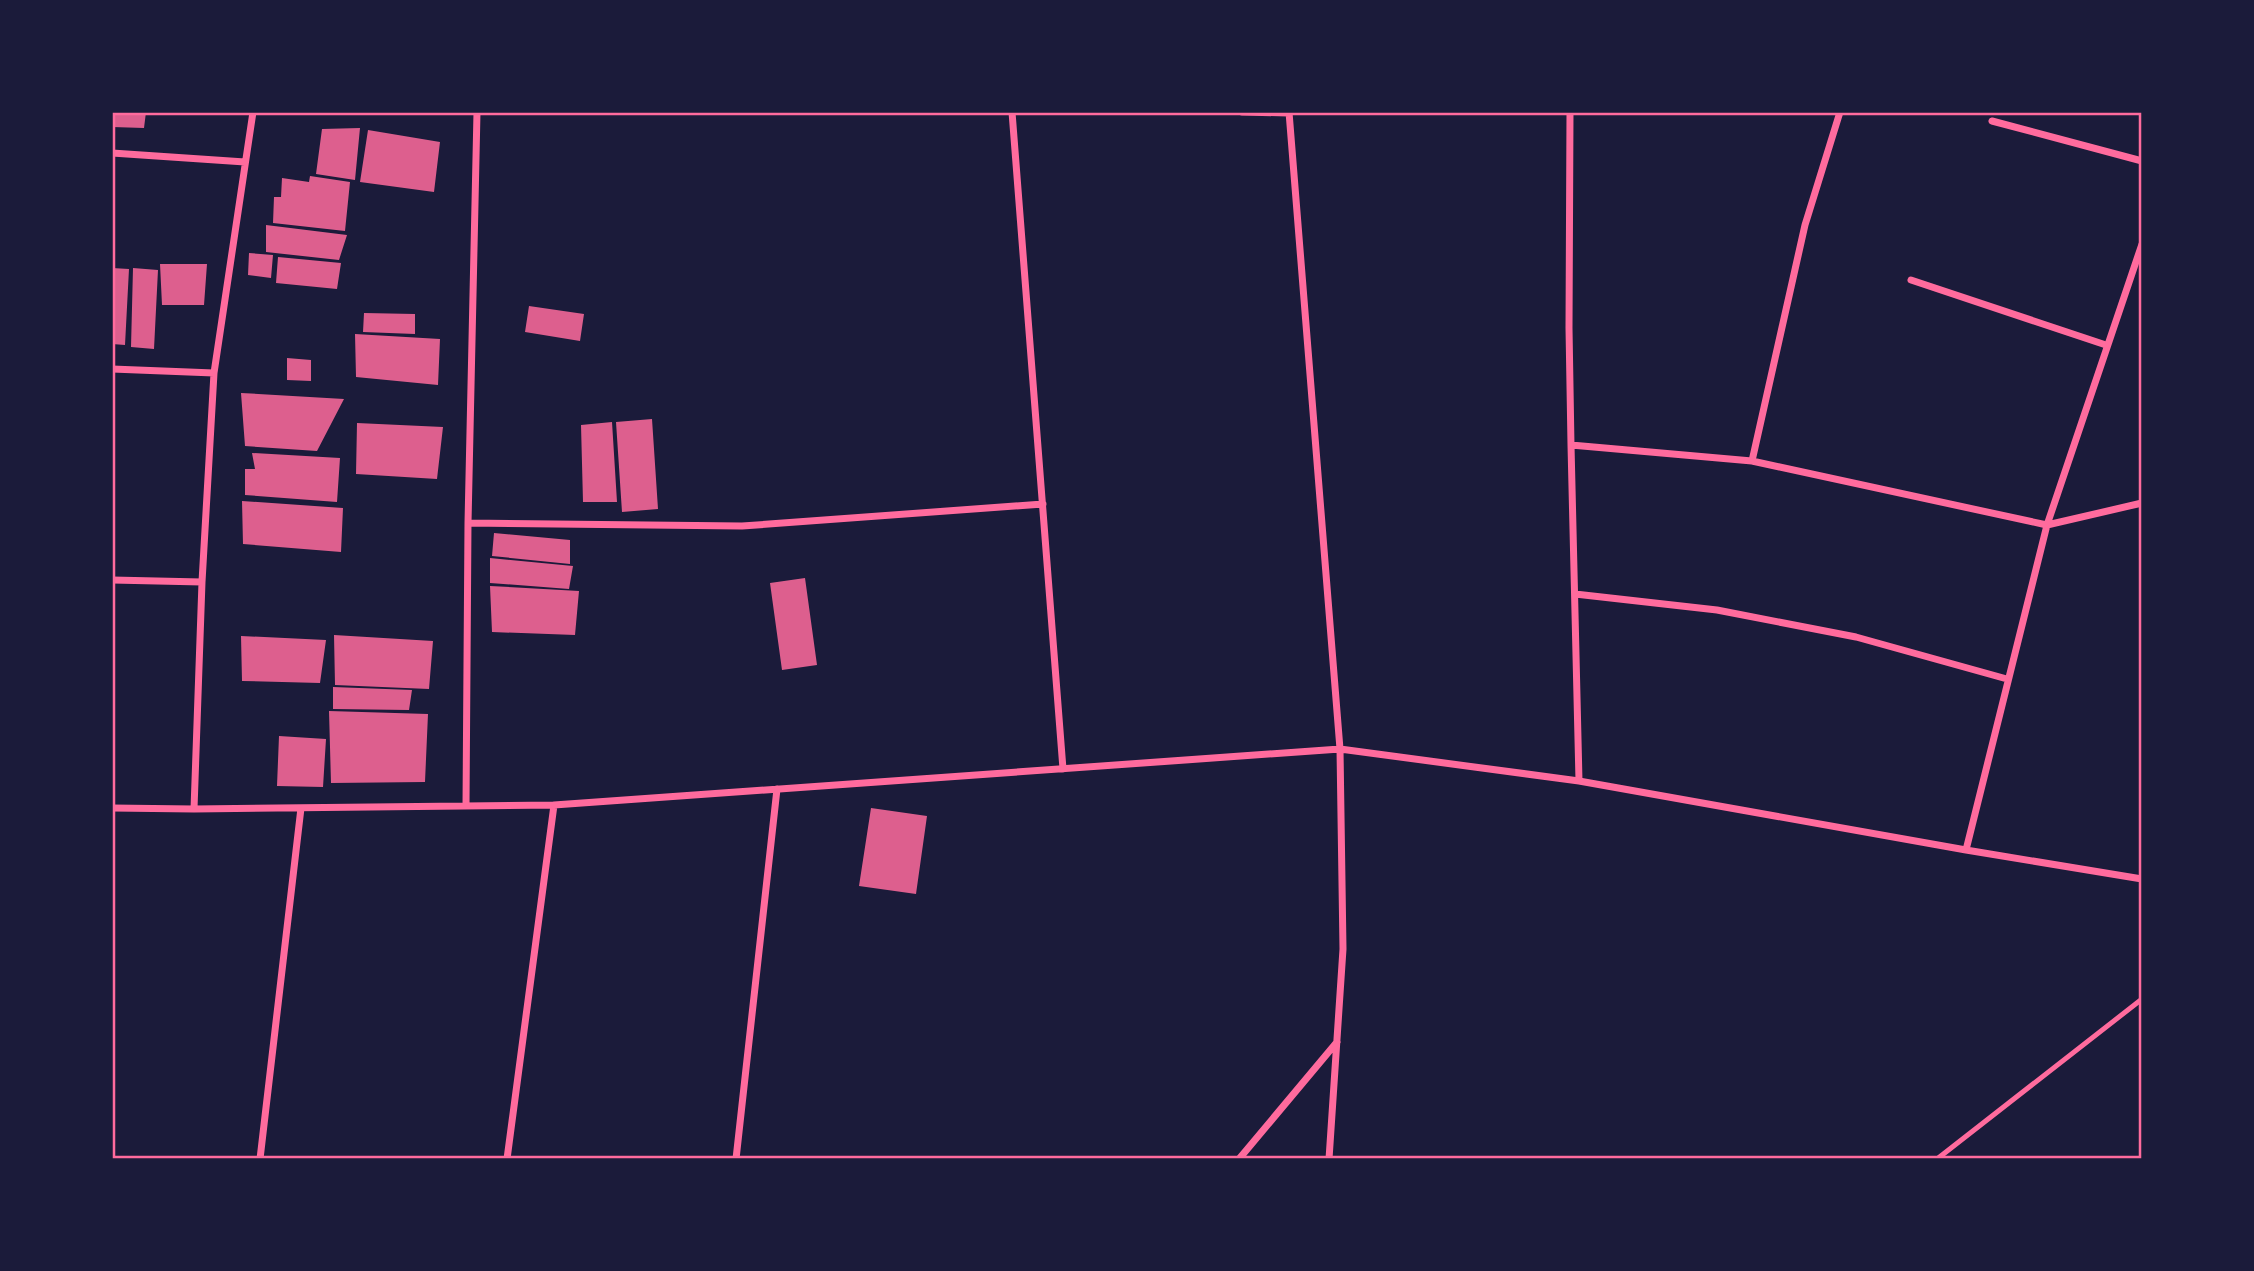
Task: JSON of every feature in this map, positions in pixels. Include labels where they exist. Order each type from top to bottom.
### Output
[{"type":"street","points":[[194,809],[202,582],[214,373],[253,112]]},
{"type":"street","points":[[466,806],[468,523],[477,112]]},
{"type":"street","points":[[1012,112],[1063,769]]},
{"type":"street","points":[[1242,112],[1289,112],[1340,750],[1343,949],[1329,1159]]},
{"type":"street","points":[[1570,112],[1569,328],[1579,781]]},
{"type":"street","points":[[1752,461],[1805,225],[1840,112]]},
{"type":"street","points":[[1992,121],[2142,161]]},
{"type":"street","points":[[112,153],[244,162]]},
{"type":"street","points":[[1966,850],[2047,525],[2142,244]]},
{"type":"street","points":[[1911,280],[2106,345]]},
{"type":"street","points":[[112,369],[214,373]]},
{"type":"street","points":[[1571,445],[1752,461],[2047,525],[2142,503]]},
{"type":"street","points":[[468,523],[742,526],[1043,504]]},
{"type":"street","points":[[112,580],[202,582]]},
{"type":"street","points":[[1575,594],[1717,610],[1843,634],[2007,679]]},
{"type":"street","points":[[112,808],[554,805],[1340,750],[1579,781],[2142,879]]},
{"type":"street","points":[[736,1159],[777,789]]},
{"type":"street","points":[[507,1159],[554,805]]},
{"type":"street","points":[[260,1159],[300,808]]},
{"type":"street","points":[[1239,1159],[1338,1042]]},
{"type":"lane","points":[[1937,1159],[2142,999]]},
{"type":"building","points":[[112,112],[146,112],[144,128],[112,127]]},
{"type":"building","points":[[360,128],[355,180],[316,174],[322,129]]},
{"type":"building","points":[[368,130],[440,142],[434,192],[360,182]]},
{"type":"building","points":[[310,176],[350,182],[345,231],[273,223],[274,197],[281,197],[282,178],[309,182]]},
{"type":"building","points":[[266,225],[347,235],[339,260],[266,252]]},
{"type":"building","points":[[249,253],[273,255],[271,278],[248,275]]},
{"type":"building","points":[[278,257],[341,263],[337,289],[276,283]]},
{"type":"building","points":[[160,264],[207,264],[204,305],[162,305]]},
{"type":"building","points":[[112,268],[129,269],[125,345],[112,344]]},
{"type":"building","points":[[133,268],[158,270],[154,349],[131,347]]},
{"type":"building","points":[[529,306],[584,314],[580,341],[525,332]]},
{"type":"building","points":[[364,313],[415,314],[415,334],[363,332]]},
{"type":"building","points":[[355,334],[440,339],[438,385],[356,377]]},
{"type":"building","points":[[287,358],[311,360],[311,381],[287,380]]},
{"type":"building","points":[[241,393],[344,399],[317,451],[245,446]]},
{"type":"building","points":[[652,419],[658,509],[622,512],[616,422]]},
{"type":"building","points":[[612,422],[617,502],[583,502],[581,425]]},
{"type":"building","points":[[357,423],[443,427],[437,479],[356,474]]},
{"type":"building","points":[[252,453],[340,458],[337,502],[245,495],[245,469],[255,469]]},
{"type":"building","points":[[242,501],[343,508],[341,552],[243,544]]},
{"type":"building","points":[[494,533],[570,540],[570,564],[492,556]]},
{"type":"building","points":[[490,558],[573,566],[569,589],[490,583]]},
{"type":"building","points":[[805,578],[817,665],[782,670],[770,583]]},
{"type":"building","points":[[490,586],[579,591],[575,635],[492,632]]},
{"type":"building","points":[[334,635],[433,641],[429,689],[335,685]]},
{"type":"building","points":[[241,636],[326,640],[320,683],[242,681]]},
{"type":"building","points":[[333,687],[412,690],[409,710],[333,709]]},
{"type":"building","points":[[329,711],[428,714],[425,782],[331,783]]},
{"type":"building","points":[[279,736],[326,739],[323,787],[277,786]]},
{"type":"building","points":[[871,808],[927,816],[916,894],[859,886]]}]
